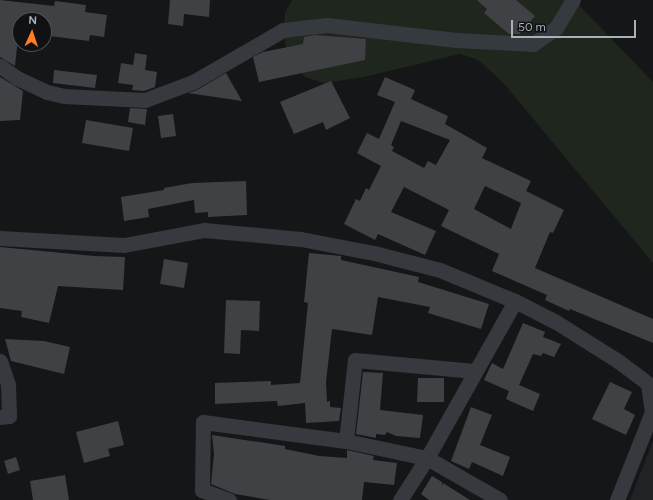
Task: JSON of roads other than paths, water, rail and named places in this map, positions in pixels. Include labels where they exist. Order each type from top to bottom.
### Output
[{"type":"street","points":[[0,66],[17,78],[47,92],[64,96],[145,100],[193,82],[283,30],[327,25],[456,40],[533,44],[556,28],[573,0]]},
{"type":"street","points":[[0,238],[124,245],[204,230],[301,240],[374,253],[440,270],[515,301],[569,329],[618,361],[648,384],[652,412],[617,500]]},
{"type":"street","points":[[400,500],[427,458],[474,371],[515,301]]},
{"type":"street","points":[[346,441],[355,360],[474,371]]},
{"type":"street","points":[[0,361],[8,384],[9,416],[0,417]]},
{"type":"street","points":[[229,500],[202,490],[203,422],[346,441],[427,458],[500,500]]}]
